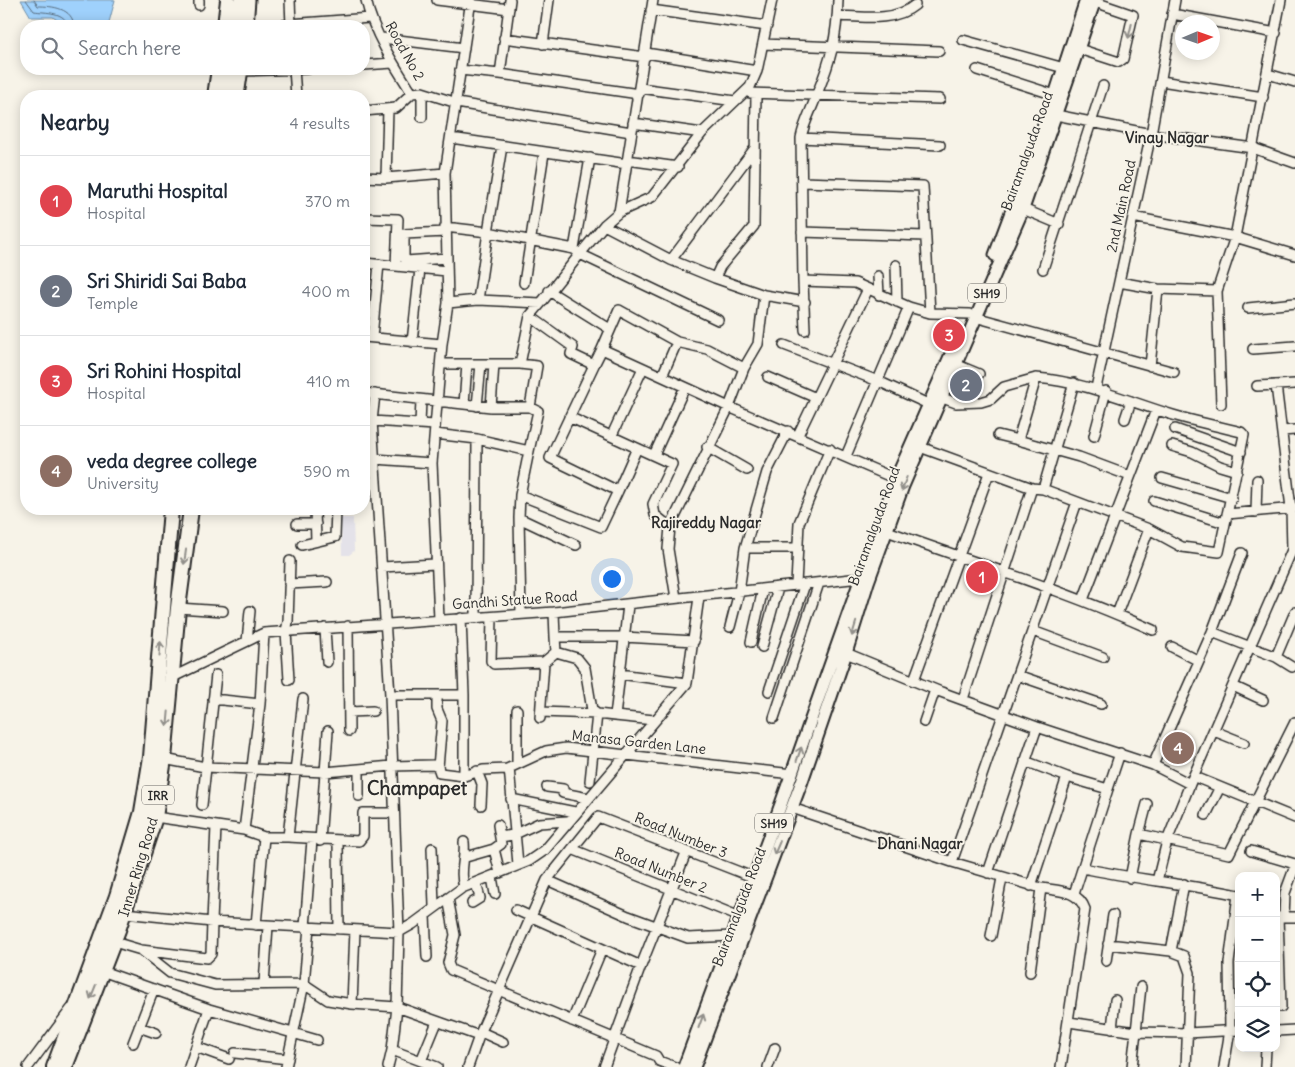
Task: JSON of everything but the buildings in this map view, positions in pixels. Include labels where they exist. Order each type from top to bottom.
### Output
[{"type":"highway","points":[[226,20],[228,0]]},
{"type":"highway","points":[[240,20],[242,0]]},
{"type":"highway","points":[[216,90],[218,75]]},
{"type":"highway","points":[[231,90],[237,75]]},
{"type":"highway","name":"Inner Ring Road","points":[[54,1067],[117,896],[142,812],[152,748],[171,515]]},
{"type":"highway","name":"Inner Ring Road","points":[[65,1067],[114,942],[155,817],[164,759],[178,608],[190,515]]},
{"type":"main road","points":[[247,20],[248,0]]},
{"type":"main road","name":"Bairamalguda Road","points":[[685,1066],[792,808],[846,653],[864,580],[887,532],[940,397],[955,364],[997,251],[1079,49],[1092,1]]},
{"type":"main road","name":"Bairamalguda Road","points":[[685,1066],[864,580],[896,478],[928,404],[994,278],[1023,208],[1052,115],[1055,95],[1064,68],[1092,1]]},
{"type":"main road","points":[[238,90],[239,75]]},
{"type":"street","points":[[290,0],[291,20]]},
{"type":"street","name":"Road No 2","points":[[366,0],[370,18],[382,38],[393,63],[412,93],[401,106],[370,110]]},
{"type":"street","points":[[436,0],[509,5],[500,74]]},
{"type":"street","points":[[543,44],[549,0]]},
{"type":"street","points":[[619,212],[653,0]]},
{"type":"street","points":[[520,364],[530,316],[577,251],[619,212],[652,197],[678,167],[702,133],[750,87],[757,71],[772,0]]},
{"type":"street","points":[[805,330],[801,138],[803,125],[816,97],[834,46],[838,0]]},
{"type":"street","name":"2nd Main Road","points":[[1096,388],[1151,134],[1175,0]]},
{"type":"street","points":[[1221,404],[1217,291],[1235,237],[1281,0]]},
{"type":"street","points":[[1079,49],[1119,62],[1123,59],[1133,15],[1092,1]]},
{"type":"street","points":[[438,619],[432,463],[442,344],[448,303],[447,271],[444,258],[445,173],[471,3]]},
{"type":"street","points":[[837,16],[887,16],[906,12],[915,5]]},
{"type":"street","points":[[651,10],[767,26]]},
{"type":"street","points":[[1172,14],[1276,33]]},
{"type":"street","points":[[347,20],[370,18]]},
{"type":"street","points":[[382,38],[464,48]]},
{"type":"street","points":[[504,38],[757,71]]},
{"type":"street","points":[[963,40],[1064,68]]},
{"type":"street","points":[[763,44],[939,50]]},
{"type":"street","points":[[370,65],[393,63]]},
{"type":"street","points":[[460,70],[735,101]]},
{"type":"street","points":[[977,70],[1055,95]]},
{"type":"street","points":[[1268,74],[1295,82]]},
{"type":"street","points":[[294,75],[296,90]]},
{"type":"street","points":[[1160,81],[1263,97]]},
{"type":"street","points":[[1044,269],[1103,86]]},
{"type":"street","points":[[412,93],[422,92],[457,103],[632,127],[702,133]]},
{"type":"street","points":[[422,92],[422,117]]},
{"type":"street","points":[[745,93],[816,97],[940,99]]},
{"type":"street","points":[[715,278],[720,267],[754,226],[756,94]]},
{"type":"street","points":[[386,178],[388,109]]},
{"type":"street","points":[[1052,115],[1090,124],[1253,148],[1295,163]]},
{"type":"street","points":[[451,138],[544,153],[678,167]]},
{"type":"street","points":[[801,138],[940,145]]},
{"type":"street","points":[[478,300],[502,146]]},
{"type":"street","points":[[671,260],[755,148]]},
{"type":"street","points":[[524,283],[544,153]]},
{"type":"street","points":[[577,251],[590,158]]},
{"type":"street","points":[[370,178],[445,173]]},
{"type":"street","points":[[802,182],[923,186],[930,313]]},
{"type":"street","points":[[1023,208],[1059,224]]},
{"type":"street","points":[[1133,217],[1235,237],[1295,254]]},
{"type":"street","points":[[370,218],[398,219],[396,266]]},
{"type":"street","points":[[604,225],[671,260],[715,278],[764,295],[805,302]]},
{"type":"street","points":[[444,258],[406,261],[404,257],[404,234],[444,231],[488,232],[577,251],[718,320]]},
{"type":"street","points":[[802,232],[925,236]]},
{"type":"street","points":[[370,263],[447,271]]},
{"type":"street","points":[[370,324],[379,264]]},
{"type":"street","points":[[896,266],[897,302]]},
{"type":"street","points":[[412,342],[420,269]]},
{"type":"street","points":[[878,276],[879,295]]},
{"type":"street","points":[[803,280],[855,284],[908,307],[930,313],[973,316],[1174,372]]},
{"type":"street","points":[[1119,282],[1158,289],[1217,291]]},
{"type":"street","points":[[798,435],[868,289]]},
{"type":"street","points":[[1150,366],[1158,289]]},
{"type":"street","points":[[549,291],[610,330]]},
{"type":"street","points":[[676,598],[668,549],[670,527],[707,447],[729,407],[744,368],[758,344],[764,295]]},
{"type":"street","points":[[448,303],[478,300],[540,303]]},
{"type":"street","points":[[1248,308],[1295,303]]},
{"type":"street","points":[[846,456],[908,307]]},
{"type":"street","points":[[618,491],[550,458],[619,310],[677,342],[707,349],[744,368]]},
{"type":"street","points":[[530,316],[573,347],[571,354],[594,365]]},
{"type":"street","points":[[370,337],[442,344]]},
{"type":"street","points":[[662,376],[677,342]]},
{"type":"street","points":[[784,345],[878,381],[928,404]]},
{"type":"street","points":[[1253,349],[1295,346]]},
{"type":"street","points":[[602,349],[729,407],[896,478]]},
{"type":"street","points":[[441,364],[520,364],[536,366],[530,407]]},
{"type":"street","points":[[464,404],[467,364]]},
{"type":"street","points":[[477,406],[481,364]]},
{"type":"street","points":[[491,407],[494,364]]},
{"type":"street","points":[[955,364],[980,374]]},
{"type":"street","points":[[612,435],[643,368]]},
{"type":"street","points":[[768,377],[816,398]]},
{"type":"street","points":[[1018,440],[1036,378]]},
{"type":"street","points":[[920,447],[1032,488],[1043,489],[1116,515],[1149,529],[1182,547],[1219,552],[1244,436],[1241,432],[1156,410],[1096,388],[1036,378],[1004,387],[991,399],[981,402],[956,403],[940,397]]},
{"type":"street","points":[[1043,489],[1074,383]]},
{"type":"street","points":[[1257,386],[1295,384]]},
{"type":"street","points":[[1157,881],[1167,840],[1292,550],[1293,508],[1276,385]]},
{"type":"street","points":[[654,455],[685,387]]},
{"type":"street","points":[[1094,436],[1106,391]]},
{"type":"street","points":[[370,394],[477,406],[530,407],[538,411],[520,495],[521,614]]},
{"type":"street","points":[[375,394],[370,415],[375,459],[390,695],[399,932],[397,1007],[388,1067]]},
{"type":"street","points":[[420,424],[421,400]]},
{"type":"street","points":[[1125,418],[1131,400]]},
{"type":"street","points":[[1083,600],[1156,410]]},
{"type":"street","points":[[370,415],[420,424],[529,451]]},
{"type":"street","points":[[569,417],[672,464],[653,504],[658,519],[670,527]]},
{"type":"street","points":[[1175,429],[1241,452]]},
{"type":"street","points":[[1282,431],[1295,430]]},
{"type":"street","points":[[730,627],[739,592],[745,548],[767,472],[788,431]]},
{"type":"street","points":[[998,435],[1054,452],[1079,457],[1130,476]]},
{"type":"street","points":[[476,439],[476,618]]},
{"type":"street","points":[[1172,446],[1192,452],[1237,472]]},
{"type":"street","points":[[707,447],[747,470]]},
{"type":"street","points":[[520,495],[601,527],[637,448]]},
{"type":"street","points":[[769,691],[801,585],[797,548],[798,522],[830,449]]},
{"type":"street","points":[[375,459],[432,463]]},
{"type":"street","points":[[914,680],[960,558],[989,473]]},
{"type":"street","points":[[1162,478],[1232,498]]},
{"type":"street","points":[[1256,512],[1258,480]]},
{"type":"street","points":[[370,482],[376,481]]},
{"type":"street","points":[[963,699],[1032,488]]},
{"type":"street","points":[[1154,501],[1192,512],[1195,515],[1226,518],[1256,512],[1293,508]]},
{"type":"street","points":[[952,862],[1077,502]]},
{"type":"street","points":[[315,515],[316,541]]},
{"type":"street","points":[[302,545],[335,537],[336,515]]},
{"type":"street","points":[[519,518],[576,545]]},
{"type":"street","points":[[298,524],[316,524]]},
{"type":"street","points":[[1117,614],[1149,529]]},
{"type":"street","points":[[887,532],[960,558],[1005,571],[1083,600],[1152,630]]},
{"type":"street","points":[[745,548],[797,548]]},
{"type":"street","points":[[1154,765],[1212,632],[1242,553]]},
{"type":"street","points":[[289,680],[286,631],[290,561]]},
{"type":"street","points":[[382,568],[435,564]]},
{"type":"street","name":"Gandhi Statue Road","points":[[171,678],[264,633],[554,612],[819,583],[864,580]]},
{"type":"street","points":[[289,584],[327,582]]},
{"type":"street","points":[[774,718],[819,583]]},
{"type":"street","points":[[762,647],[778,588]]},
{"type":"street","points":[[751,642],[763,589]]},
{"type":"street","points":[[124,913],[268,926],[399,932],[464,887],[529,861],[545,850],[567,821],[687,683],[699,596]]},
{"type":"street","points":[[615,716],[628,605]]},
{"type":"street","points":[[178,608],[223,611]]},
{"type":"street","points":[[247,640],[250,611]]},
{"type":"street","points":[[554,612],[556,652]]},
{"type":"street","points":[[1276,657],[1295,612]]},
{"type":"street","points":[[492,617],[491,661],[494,664],[544,662],[556,652]]},
{"type":"street","points":[[461,618],[464,695],[464,776]]},
{"type":"street","points":[[348,626],[349,731]]},
{"type":"street","points":[[325,628],[327,662]]},
{"type":"street","points":[[1033,631],[1103,657]]},
{"type":"street","points":[[1212,632],[1276,657],[1292,667]]},
{"type":"street","points":[[244,830],[260,704],[264,633]]},
{"type":"street","points":[[555,636],[694,641]]},
{"type":"street","points":[[1172,647],[1199,661]]},
{"type":"street","points":[[556,652],[577,658],[585,668],[592,710],[597,714]]},
{"type":"street","points":[[846,653],[936,690],[1037,727],[1120,753],[1219,788],[1295,818]]},
{"type":"street","points":[[544,662],[540,715],[597,714],[654,720]]},
{"type":"street","points":[[620,674],[687,683]]},
{"type":"street","points":[[202,805],[216,675]]},
{"type":"street","points":[[1017,675],[1101,704]]},
{"type":"street","points":[[1233,686],[1263,700]]},
{"type":"street","points":[[924,722],[936,690]]},
{"type":"street","points":[[390,695],[464,695]]},
{"type":"street","points":[[437,695],[437,710],[442,721],[438,767]]},
{"type":"street","points":[[213,699],[260,704]]},
{"type":"street","points":[[288,838],[303,699]]},
{"type":"street","points":[[517,710],[517,763]]},
{"type":"street","points":[[349,712],[373,711]]},
{"type":"street","points":[[590,780],[597,714]]},
{"type":"street","points":[[1139,834],[1229,854],[1293,734],[1295,722]]},
{"type":"street","points":[[988,873],[1037,727]]},
{"type":"street","points":[[1214,730],[1244,743]]},
{"type":"street","points":[[196,1047],[232,1056],[287,1063],[304,984],[307,927],[328,731]]},
{"type":"street","name":"Manasa Garden Lane","points":[[164,759],[205,767],[296,769],[325,772],[392,766],[433,765],[438,767],[440,773],[464,776],[477,771],[509,768],[546,751],[566,748],[594,753],[624,754],[792,774]]},
{"type":"street","points":[[1074,894],[1120,753]]},
{"type":"street","points":[[1026,761],[1068,777],[1108,789]]},
{"type":"street","points":[[509,768],[511,799],[517,834],[518,864]]},
{"type":"street","points":[[359,769],[359,796]]},
{"type":"street","points":[[477,771],[482,784],[481,805]]},
{"type":"street","points":[[1031,886],[1068,777]]},
{"type":"street","points":[[547,787],[563,789],[562,793],[588,798]]},
{"type":"street","points":[[1206,815],[1219,788]]},
{"type":"street","points":[[511,799],[575,812]]},
{"type":"street","points":[[1130,878],[1147,804]]},
{"type":"street","points":[[792,808],[1002,878],[1031,886],[1074,894],[1082,900],[1085,909],[1061,1067]]},
{"type":"street","points":[[155,817],[244,830],[264,838],[338,841],[362,840],[363,813],[394,813]]},
{"type":"street","name":"Road Number 3","points":[[572,849],[598,817],[754,878]]},
{"type":"street","points":[[500,837],[517,834],[539,823],[567,821]]},
{"type":"street","points":[[466,857],[501,846],[498,825]]},
{"type":"street","points":[[114,942],[141,950],[209,957],[211,954],[216,826]]},
{"type":"street","points":[[256,925],[264,838]]},
{"type":"street","points":[[338,841],[339,930]]},
{"type":"street","points":[[464,842],[466,857],[461,870],[464,887]]},
{"type":"street","points":[[432,848],[434,906]]},
{"type":"street","points":[[494,849],[495,894]]},
{"type":"street","points":[[468,1067],[480,1034],[547,880],[572,849]]},
{"type":"street","name":"Road Number 2","points":[[572,849],[740,917]]},
{"type":"street","points":[[1251,851],[1295,866],[1285,893],[1280,916],[1281,1007]]},
{"type":"street","points":[[604,1067],[641,966],[686,853]]},
{"type":"street","points":[[1083,868],[1130,878],[1184,884],[1235,894]]},
{"type":"street","points":[[991,936],[1002,878]]},
{"type":"street","points":[[547,880],[657,928],[688,938],[733,936]]},
{"type":"street","points":[[472,903],[480,898],[476,883]]},
{"type":"street","points":[[1171,951],[1184,884]]},
{"type":"street","points":[[1030,972],[1041,888]]},
{"type":"street","points":[[448,898],[455,935],[450,953],[449,966],[451,970],[500,989],[614,1039],[685,1066]]},
{"type":"street","points":[[516,910],[641,966]]},
{"type":"street","points":[[1106,961],[1113,915]]},
{"type":"street","points":[[424,916],[428,957]]},
{"type":"street","points":[[1280,916],[1295,917]]},
{"type":"street","points":[[264,984],[268,926]]},
{"type":"street","points":[[352,1004],[355,930]]},
{"type":"street","points":[[1224,1067],[1234,1030],[1229,963],[1235,936]]},
{"type":"street","points":[[1108,944],[1171,951],[1184,956],[1190,973],[1186,1067]]},
{"type":"street","points":[[572,1021],[602,949]]},
{"type":"street","points":[[141,950],[170,973],[215,985],[304,984],[328,1000],[352,1004],[397,1007],[437,1022],[503,1042]]},
{"type":"street","points":[[1229,963],[1235,964]]},
{"type":"street","points":[[102,971],[210,1009],[317,1040]]},
{"type":"street","points":[[1132,1067],[1141,987]]},
{"type":"street","points":[[132,1043],[154,989]]},
{"type":"street","points":[[28,1067],[78,1000]]},
{"type":"street","points":[[1112,1029],[1115,1000]]},
{"type":"street","points":[[189,1067],[210,1009]]},
{"type":"street","points":[[421,1061],[437,1022]]},
{"type":"street","points":[[1069,1022],[1136,1032],[1188,1034],[1234,1030]]},
{"type":"street","points":[[139,1028],[156,1034]]},
{"type":"street","points":[[1280,1031],[1295,1030]]},
{"type":"street","points":[[768,1067],[775,1048]]},
{"type":"street","points":[[392,1050],[437,1067]]},
{"type":"street","points":[[1264,1067],[1266,1052]]},
{"type":"shaded area","points":[[341,518],[353,518],[354,551],[349,555],[342,555]]},
{"type":"water","points":[[21,0],[115,0],[110,20],[57,20],[53,17],[31,17]]},
{"type":"place","name":"Sri Rohini Hospital","points":[[949,335]]},
{"type":"place","name":"Sri Shiridi Sai Baba","points":[[966,385]]},
{"type":"place","name":"Maruthi Hospital","points":[[982,577]]},
{"type":"place","name":"veda degree college","points":[[1178,748]]},
{"type":"district","name":"Vinay Nagar","points":[[1167,137]]},
{"type":"district","name":"Rajireddy Nagar","points":[[706,522]]},
{"type":"district","name":"Champapet","points":[[417,788]]},
{"type":"district","name":"Dhani Nagar","points":[[920,843]]}]
